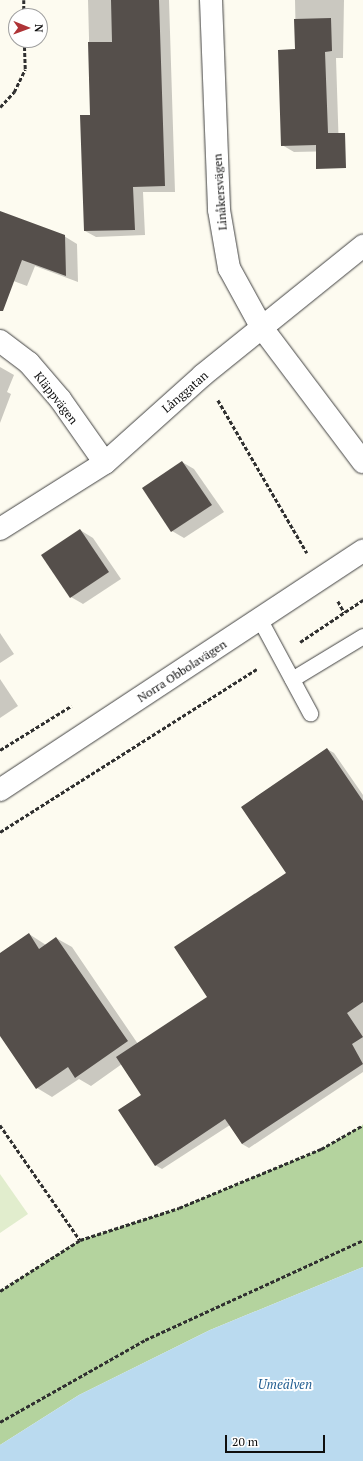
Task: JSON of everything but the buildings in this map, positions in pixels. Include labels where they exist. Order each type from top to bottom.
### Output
[{"type":"street","name":"Linåkersvägen","points":[[211,0],[219,210],[228,268],[262,328],[363,462]]},
{"type":"street","name":"Långgatan","points":[[0,529],[105,463],[203,375],[363,246]]},
{"type":"street","name":"Kläppvägen","points":[[0,341],[29,363],[60,399],[105,463]]},
{"type":"street","name":"Norra Obbolavägen","points":[[0,790],[363,551]]},
{"type":"lane","points":[[260,620],[310,713]]},
{"type":"lane","points":[[292,679],[363,636]]},
{"type":"path","points":[[0,107],[14,92],[25,69],[24,48]]},
{"type":"path","points":[[203,375],[344,612]]},
{"type":"path","points":[[0,832],[280,656],[363,600]]},
{"type":"path","points":[[0,1125],[80,1240]]},
{"type":"path","points":[[0,1291],[80,1240],[179,1208],[321,1149],[363,1125]]},
{"type":"path","points":[[0,1422],[145,1340],[363,1240]]},
{"type":"green space","points":[[363,1125],[363,1267],[210,1330],[79,1395],[0,1445],[0,1291],[80,1240],[179,1208],[321,1149]]},
{"type":"green space","points":[[0,1174],[28,1214],[0,1233]]},
{"type":"water","name":"Umeälven","points":[[363,1267],[363,1461],[0,1461],[0,1445],[79,1395],[210,1330]]}]
